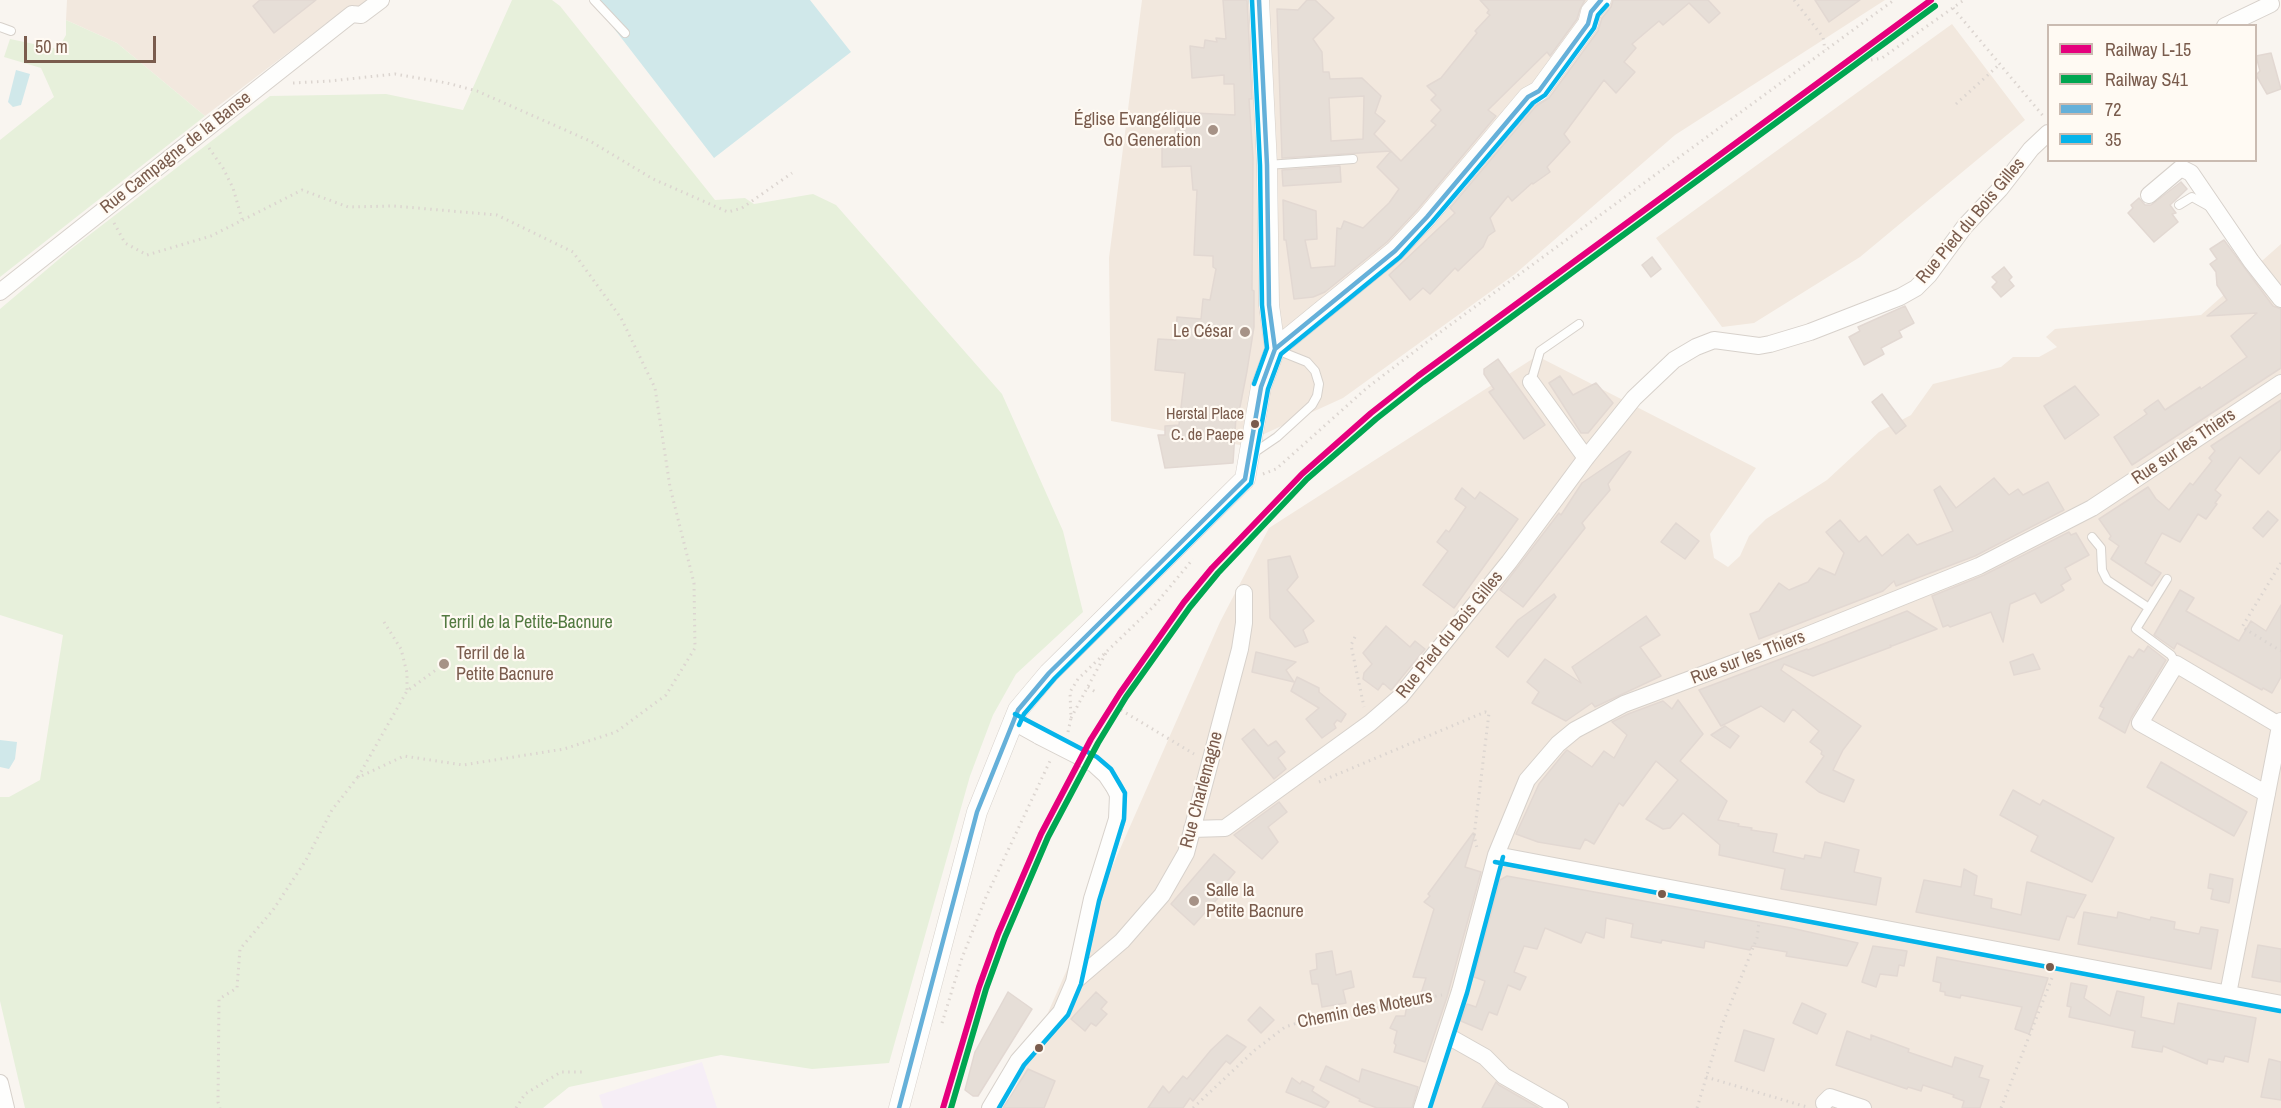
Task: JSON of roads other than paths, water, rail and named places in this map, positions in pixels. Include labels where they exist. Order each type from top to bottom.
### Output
[{"type":"street","name":"Rue Campagne de la Banse","points":[[0,292],[267,81],[348,7],[361,15],[381,0]]},
{"type":"street","points":[[1259,0],[1267,165],[1270,318],[1275,349]]},
{"type":"street","points":[[899,1108],[976,812],[1018,710],[1048,672],[1201,525],[1245,479],[1261,387],[1275,349],[1395,251],[1427,217],[1528,97],[1539,91],[1588,24],[1591,12],[1601,0]]},
{"type":"street","points":[[2230,24],[2274,7]]},
{"type":"street","name":"Rue Pied du Bois Gilles","points":[[1192,829],[1225,828],[1370,723],[1400,697],[1509,562],[1586,458],[1642,391],[1674,360],[1714,340],[1743,344],[1770,344],[1810,332],[1900,297],[1916,288],[1929,275],[1965,226],[2000,189],[2031,149],[2047,135]]},
{"type":"street","points":[[2148,195],[2181,168],[2192,173],[2251,261],[2281,299]]},
{"type":"street","points":[[1270,318],[1279,324],[1291,326],[1304,324]]},
{"type":"street","points":[[1531,382],[1586,458]]},
{"type":"street","name":"Rue sur les Thiers","points":[[1422,1108],[1460,991],[1496,855],[1527,780],[1558,744],[1575,730],[1624,704],[1790,642],[1979,566],[2092,508],[2281,383]]},
{"type":"street","name":"Rue Charlemagne","points":[[1074,982],[1122,942],[1162,895],[1186,853],[1240,649],[1244,623],[1244,593]]},
{"type":"street","points":[[2228,994],[2278,743],[2280,723],[2176,664],[2140,723],[2267,794]]},
{"type":"street","name":"Rue Charlemagne","points":[[990,1108],[1018,1061],[1061,1012],[1074,982],[1092,899],[1116,819],[1118,795],[1106,776],[1094,764],[1012,721]]},
{"type":"street","points":[[1496,855],[2281,1004]]},
{"type":"street","points":[[1446,1035],[1485,1057],[1504,1076],[1560,1108]]},
{"type":"street","points":[[0,1083],[6,1108]]},
{"type":"street","points":[[1817,1105],[1830,1097],[1863,1108]]},
{"type":"lane","points":[[594,0],[625,33]]},
{"type":"lane","points":[[0,27],[11,31]]},
{"type":"lane","points":[[1267,165],[1353,159]]},
{"type":"lane","points":[[2179,205],[2192,197],[2216,209]]},
{"type":"lane","points":[[1531,382],[1540,351],[1579,324]]},
{"type":"lane","points":[[1248,463],[1312,405],[1317,396],[1319,384],[1314,371],[1307,362],[1275,349]]},
{"type":"lane","points":[[2092,537],[2101,548],[2102,570],[2107,580],[2149,608]]},
{"type":"lane","points":[[2167,579],[2136,629],[2171,655],[2176,664]]},
{"type":"water","points":[[592,0],[810,0],[851,52],[714,158]]},
{"type":"water","points":[[16,70],[30,74],[21,105],[13,107],[8,102]]},
{"type":"water","points":[[0,740],[17,742],[15,759],[9,769],[0,767]]},
{"type":"rail line","name":"L-15","points":[[943,1108],[979,987],[998,934],[1041,834],[1091,739],[1120,693],[1184,602],[1212,568],[1302,474],[1371,413],[1418,376],[1931,0]]},
{"type":"rail line","name":"S41","points":[[951,1108],[986,989],[1005,937],[1048,837],[1098,743],[1126,697],[1190,607],[1218,573],[1307,479],[1376,419],[1423,382],[1935,6]]},
{"type":"place","name":"Église Evangélique Go Generation","points":[[1213,130]]},
{"type":"place","name":"Le César","points":[[1245,332]]},
{"type":"place","name":"Herstal Place C. de Paepe","points":[[1255,424]]},
{"type":"place","name":"Terril de la Petite Bacnure","points":[[444,664]]},
{"type":"place","name":"Salle la Petite Bacnure","points":[[1194,901]]},
{"type":"park label","name":"Terril de la Petite-Bacnure","points":[[527,623]]}]
